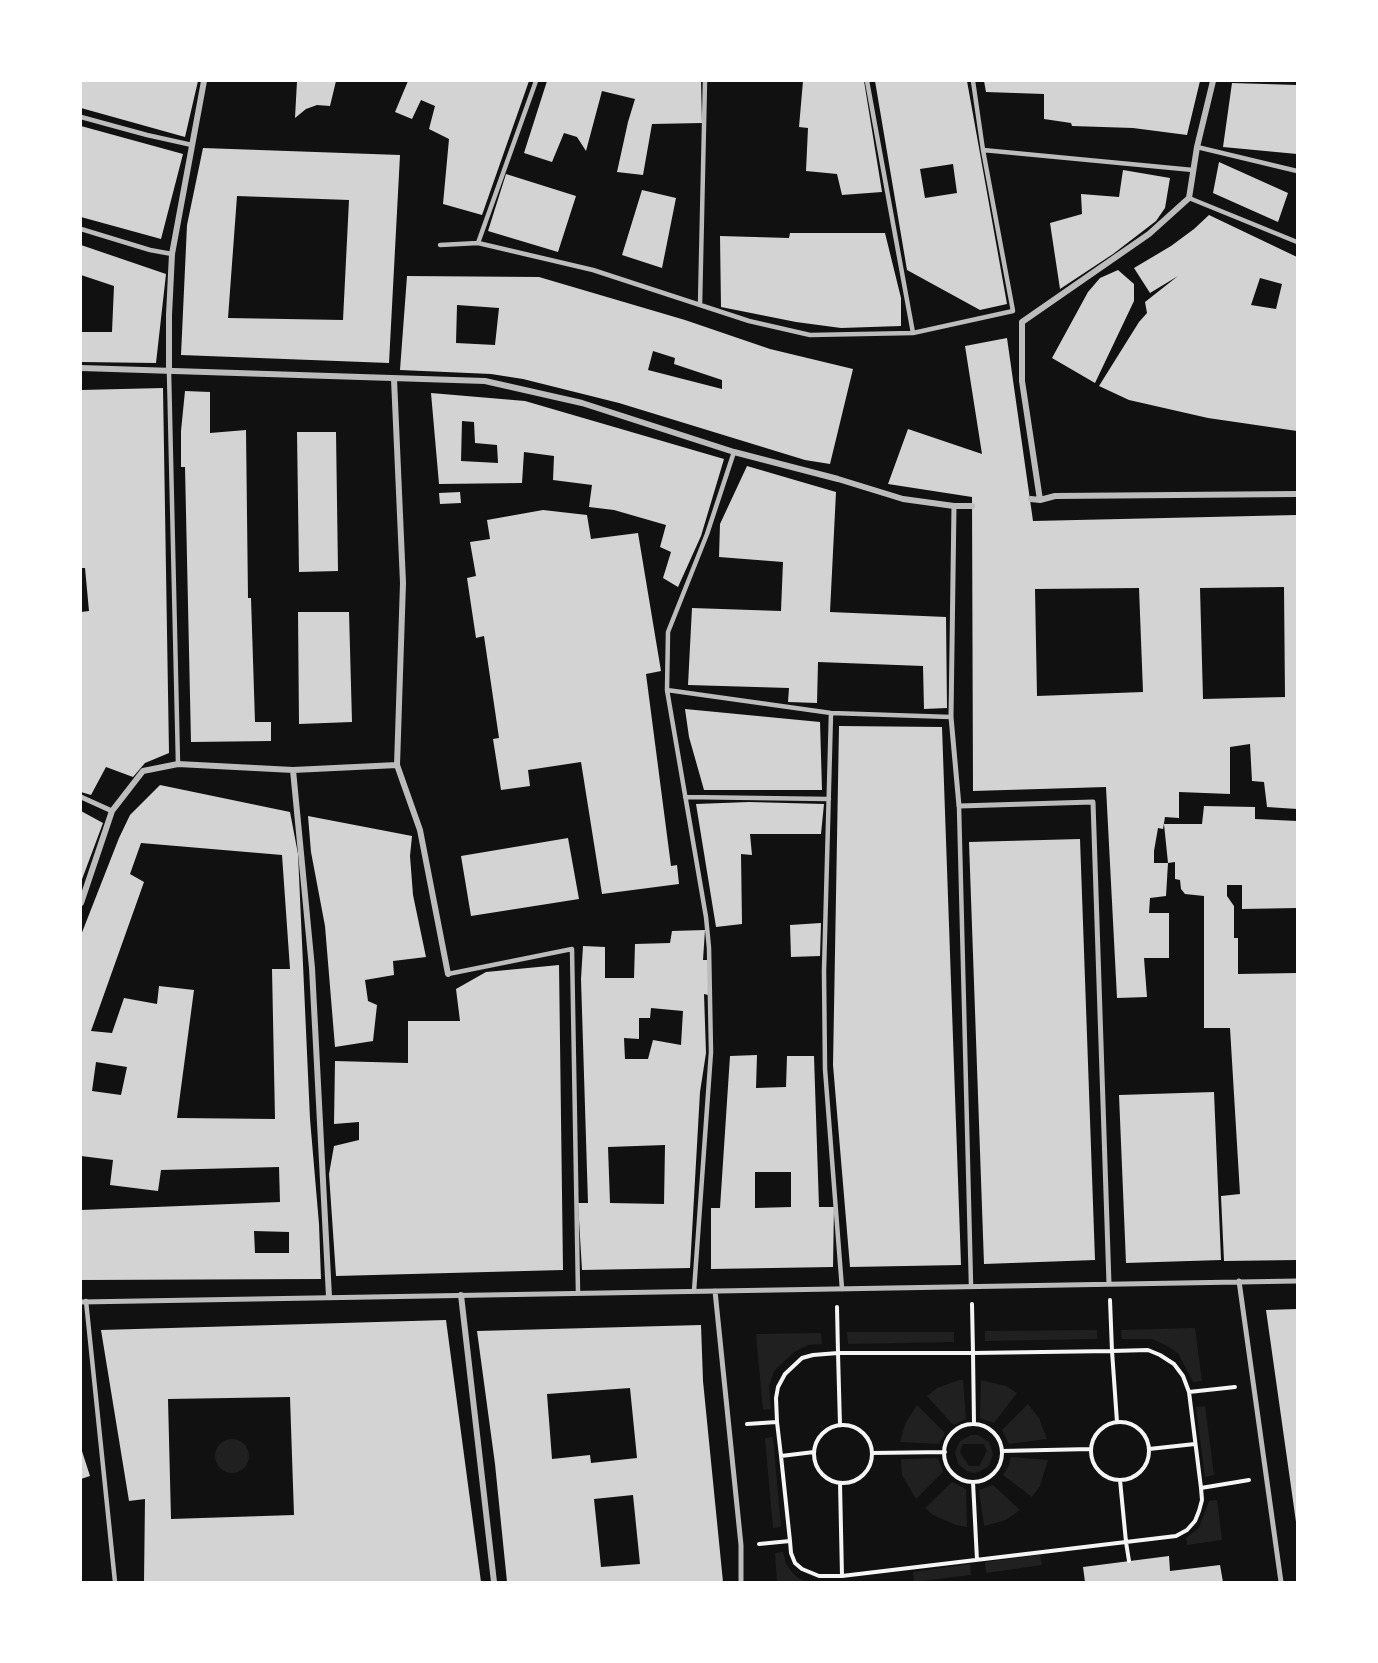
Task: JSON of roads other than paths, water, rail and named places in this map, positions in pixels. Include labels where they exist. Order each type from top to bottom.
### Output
[{"type":"street","points":[[169,372],[172,254],[204,81]]},
{"type":"street","points":[[1040,500],[1022,381],[1022,322],[1149,234],[1189,198],[1197,147],[1213,81]]},
{"type":"street","points":[[81,368],[484,381],[582,403],[734,452],[903,499],[954,506],[972,506]]},
{"type":"street","points":[[394,379],[404,583],[397,765],[420,830],[448,974]]},
{"type":"street","points":[[1031,499],[1040,500],[1055,496],[1297,494]]},
{"type":"street","points":[[954,506],[951,717],[958,806],[1093,802],[1109,1284]]},
{"type":"street","points":[[81,903],[112,811],[143,771],[178,764],[293,770],[397,765]]},
{"type":"street","points":[[293,770],[312,968],[329,1297]]},
{"type":"street","points":[[81,797],[112,811]]},
{"type":"street","points":[[1239,1281],[1281,1582]]},
{"type":"street","points":[[83,1301],[1297,1281]]},
{"type":"street","points":[[715,1291],[741,1545],[741,1582]]},
{"type":"street","points":[[461,1295],[494,1582]]},
{"type":"lane","points":[[478,243],[536,81]]},
{"type":"lane","points":[[700,304],[705,81]]},
{"type":"lane","points":[[867,81],[913,333]]},
{"type":"lane","points":[[973,81],[983,150],[1013,312],[1022,322]]},
{"type":"lane","points":[[81,117],[192,145]]},
{"type":"lane","points":[[1197,147],[1297,171]]},
{"type":"lane","points":[[983,150],[1193,170]]},
{"type":"lane","points":[[1189,198],[1297,242]]},
{"type":"lane","points":[[81,229],[150,250],[172,254]]},
{"type":"lane","points":[[440,245],[478,243],[593,270],[749,321],[810,335],[913,333],[1013,312]]},
{"type":"lane","points":[[169,372],[178,764]]},
{"type":"lane","points":[[694,1291],[711,1052],[709,948],[706,917],[667,690],[668,632],[706,534],[734,452]]},
{"type":"lane","points":[[667,690],[831,713],[951,717]]},
{"type":"lane","points":[[831,713],[824,970],[825,1069],[840,1288]]},
{"type":"lane","points":[[685,797],[829,799]]},
{"type":"lane","points":[[958,806],[972,1286]]},
{"type":"lane","points":[[448,974],[572,949],[578,1293]]},
{"type":"lane","points":[[83,1301],[115,1582]]}]
